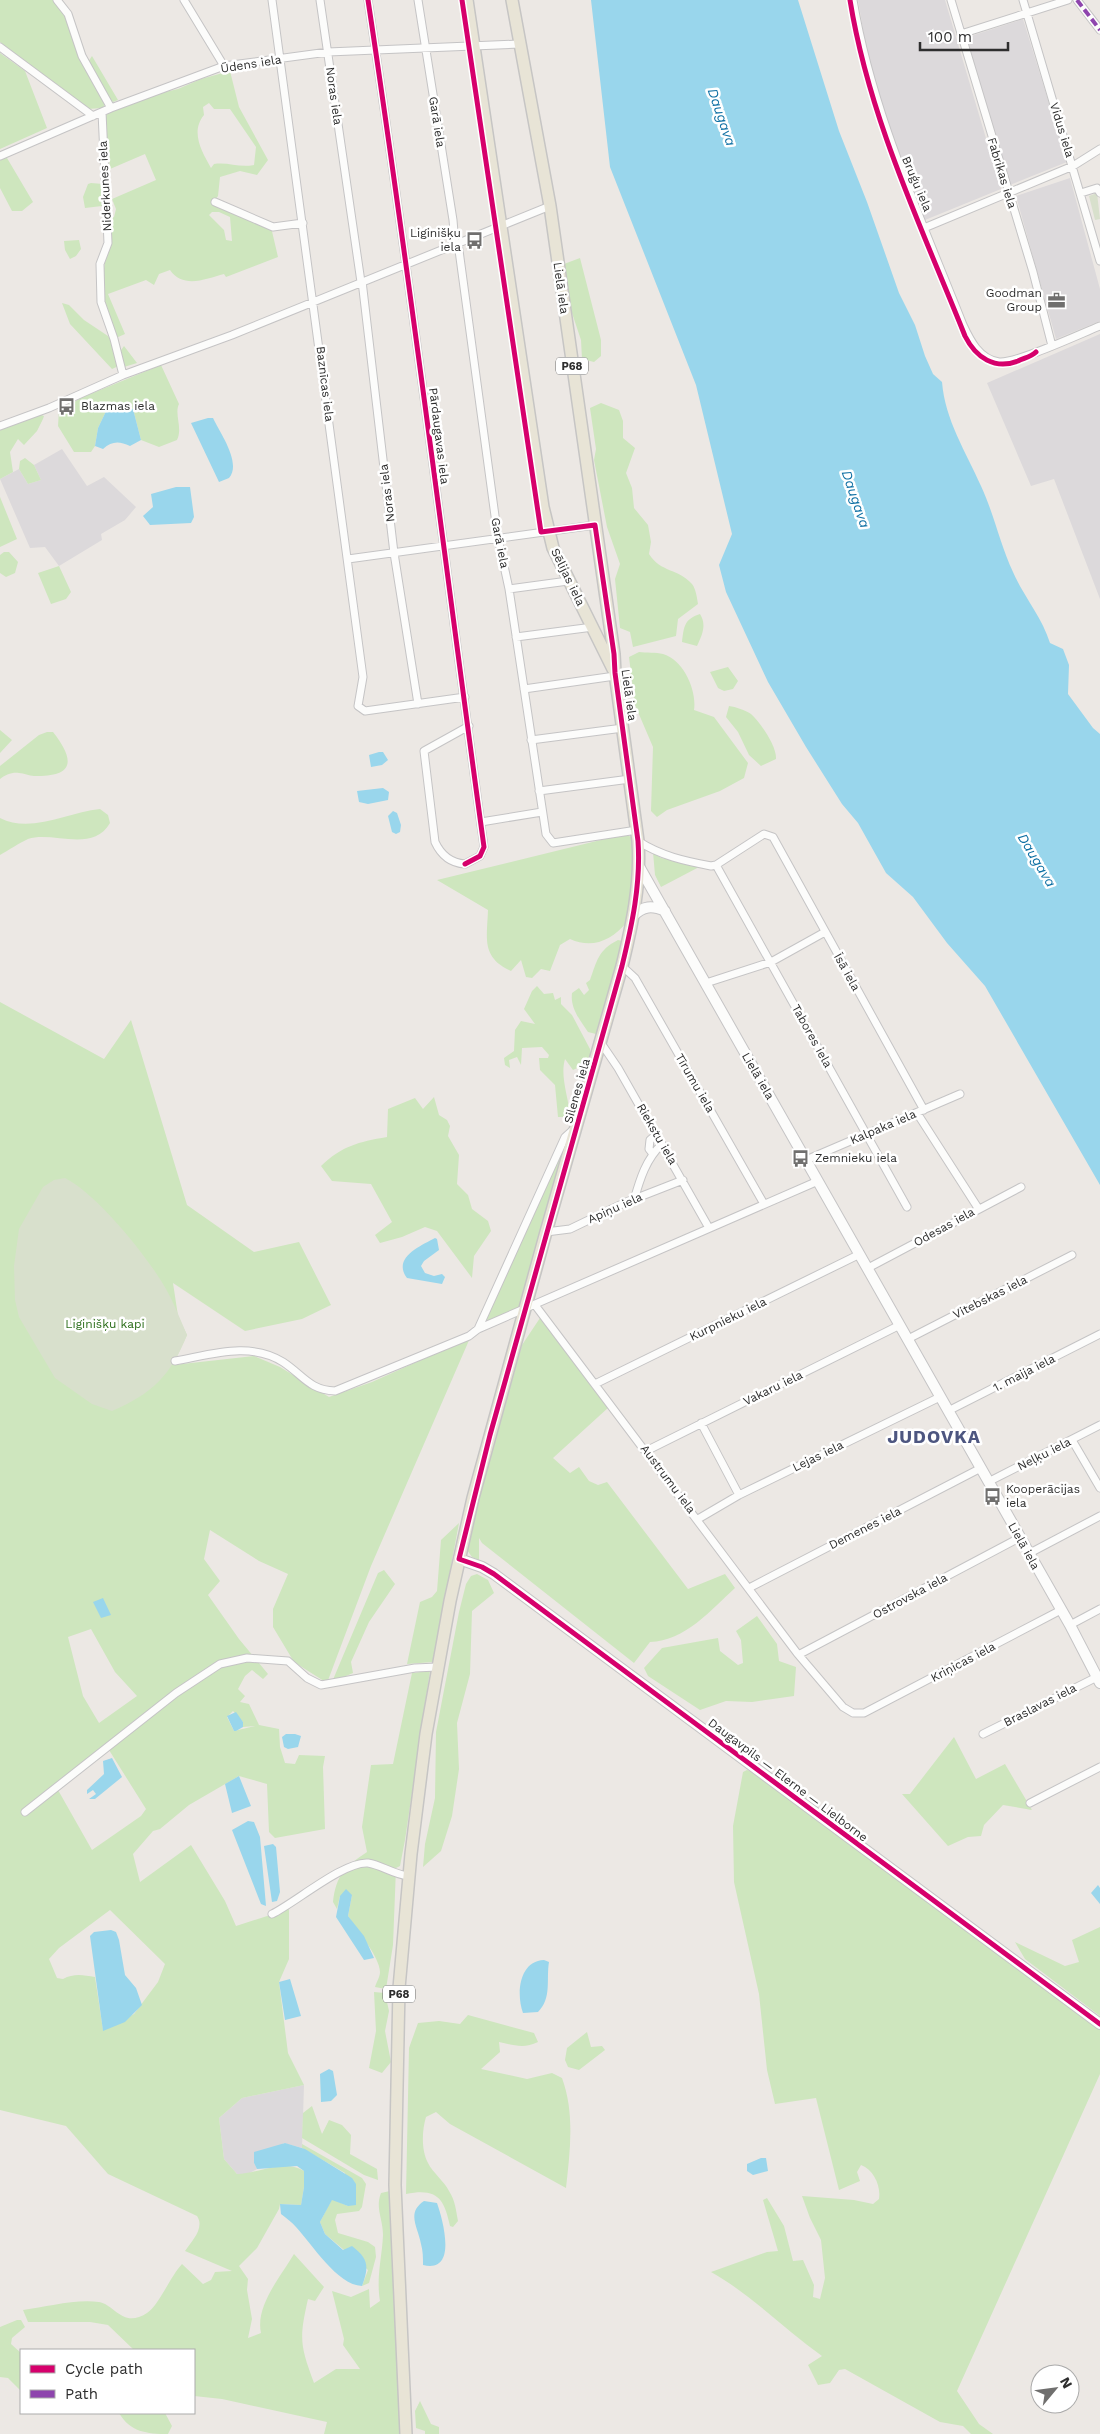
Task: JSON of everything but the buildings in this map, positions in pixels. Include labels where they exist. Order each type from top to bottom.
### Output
[{"type":"main road","name":"Sēlijas iela","points":[[467,0],[502,225],[542,507],[553,548],[615,674]]},
{"type":"main road","name":"Lielā iela","points":[[512,0],[550,206],[614,654],[640,868]]},
{"type":"main road","name":"Silenes iela","points":[[528,1310],[546,1232],[622,966],[633,916],[640,868]]},
{"type":"main road","name":"P68","points":[[406,2434],[395,2184],[399,1988],[408,1876],[419,1781],[437,1667],[459,1559],[490,1435],[528,1310]]},
{"type":"street","points":[[57,0],[68,14],[82,56],[111,108]]},
{"type":"street","points":[[184,0],[224,66]]},
{"type":"street","name":"Baznīcas iela","points":[[272,0],[314,301],[363,677],[358,706],[365,711],[418,704]]},
{"type":"street","name":"Noras iela","points":[[320,0],[362,281],[394,553],[418,704]]},
{"type":"street","name":"Pārdaugavas iela","points":[[368,0],[407,263],[442,547],[465,697],[469,726],[484,847],[480,856],[465,864],[450,860],[441,852],[435,842],[424,751],[469,726]]},
{"type":"street","name":"Garā iela","points":[[418,0],[453,220],[498,538],[509,589],[546,834],[553,843],[637,836]]},
{"type":"street","name":"Bruģu iela","points":[[852,0],[870,82],[895,158],[971,342],[983,355],[993,360],[1010,361],[1052,346]]},
{"type":"street","name":"Fabrikas iela","points":[[951,0],[1009,192],[1052,346]]},
{"type":"street","name":"Vidus iela","points":[[1022,0],[1100,261]]},
{"type":"street","points":[[961,34],[1068,0]]},
{"type":"street","points":[[1077,0],[1100,30]]},
{"type":"street","name":"Ūdens iela","points":[[0,156],[111,108],[224,66],[328,52],[519,44]]},
{"type":"street","points":[[0,47],[93,116]]},
{"type":"street","name":"Niderkunes iela","points":[[102,112],[108,243],[100,264],[101,302],[114,339],[123,375]]},
{"type":"street","points":[[924,228],[1073,166],[1100,149]]},
{"type":"street","points":[[1081,193],[1097,188],[1100,193]]},
{"type":"street","points":[[215,202],[273,226],[303,223]]},
{"type":"street","points":[[0,426],[49,408],[123,375],[232,335],[550,206]]},
{"type":"street","points":[[1052,346],[1100,326]]},
{"type":"street","points":[[348,559],[595,525]]},
{"type":"street","points":[[509,589],[568,581]]},
{"type":"street","points":[[516,637],[593,627]]},
{"type":"street","points":[[524,690],[615,674]]},
{"type":"street","points":[[418,704],[465,697]]},
{"type":"street","points":[[531,740],[623,728]]},
{"type":"street","points":[[539,791],[630,779]]},
{"type":"street","points":[[481,822],[542,812]]},
{"type":"street","name":"Īsā iela","points":[[716,865],[764,834],[773,837],[921,1111],[978,1208]]},
{"type":"street","points":[[637,836],[648,847],[680,860],[716,865]]},
{"type":"street","name":"Tabores iela","points":[[716,865],[907,1207]]},
{"type":"street","name":"Lielā iela","points":[[640,868],[1070,1625],[1098,1680]]},
{"type":"street","points":[[633,916],[648,906],[657,907],[665,911]]},
{"type":"street","points":[[706,983],[771,962],[825,932]]},
{"type":"street","name":"Tīrumu iela","points":[[622,966],[635,978],[764,1204]]},
{"type":"street","name":"Riekstu iela","points":[[600,1043],[618,1068],[709,1228]]},
{"type":"street","name":"Kalpaka iela","points":[[806,1160],[960,1094]]},
{"type":"street","points":[[478,1329],[565,1137],[577,1125]]},
{"type":"street","points":[[653,1154],[649,1149],[650,1140],[656,1135]]},
{"type":"street","points":[[634,1200],[642,1175],[653,1154],[662,1144]]},
{"type":"street","name":"Apiņu iela","points":[[546,1232],[570,1229],[683,1180]]},
{"type":"street","points":[[175,1361],[244,1350],[267,1354],[283,1362],[314,1387],[324,1391],[335,1391],[469,1336],[478,1329],[528,1310],[818,1181]]},
{"type":"street","name":"Odesas iela","points":[[868,1268],[1020,1187]]},
{"type":"street","name":"Kurpnieku iela","points":[[595,1384],[860,1254]]},
{"type":"street","name":"Vitebskas iela","points":[[908,1340],[1072,1255]]},
{"type":"street","name":"Austrumu iela","points":[[528,1310],[595,1384],[749,1588],[843,1707],[853,1712],[864,1713]]},
{"type":"street","name":"Vakaru iela","points":[[646,1451],[900,1325]]},
{"type":"street","name":"1. maija iela","points":[[948,1411],[1100,1334]]},
{"type":"street","name":"Lejas iela","points":[[698,1519],[739,1495],[940,1397]]},
{"type":"street","points":[[701,1423],[739,1495]]},
{"type":"street","name":"Neļķu iela","points":[[988,1482],[1100,1425]]},
{"type":"street","points":[[1072,1440],[1100,1488]]},
{"type":"street","name":"Demenes iela","points":[[749,1588],[981,1468]]},
{"type":"street","points":[[1028,1554],[1100,1516]]},
{"type":"street","name":"Ostrovska iela","points":[[800,1654],[1019,1538]]},
{"type":"street","name":"Daugavpils — Elerne — Lielborne","points":[[459,1559],[482,1567],[494,1574],[1100,2024]]},
{"type":"street","points":[[1070,1625],[1100,1609]]},
{"type":"street","name":"Kriņicas iela","points":[[864,1713],[1061,1610]]},
{"type":"street","points":[[25,1812],[176,1693],[208,1671],[227,1662],[247,1658],[288,1661],[307,1678],[321,1685],[415,1668],[437,1667]]},
{"type":"street","name":"Braslavas iela","points":[[983,1734],[1098,1680]]},
{"type":"street","points":[[1030,1803],[1100,1767]]},
{"type":"street","points":[[272,1914],[331,1877],[358,1864],[374,1864],[397,1875],[408,1876]]},
{"type":"shaded area","points":[[858,0],[945,0],[1001,189],[925,220],[893,148],[872,82]]},
{"type":"shaded area","points":[[1023,19],[1067,162],[1010,185],[965,38]]},
{"type":"shaded area","points":[[1070,178],[1100,289],[1100,321],[1056,339],[1016,196]]},
{"type":"shaded area","points":[[1100,334],[1100,599],[1054,479],[1031,486],[987,383]]},
{"type":"shaded area","points":[[62,449],[87,486],[104,477],[136,507],[125,520],[101,534],[102,540],[59,566],[45,547],[30,548],[0,479],[19,469],[28,484],[41,480],[34,465]]},
{"type":"shaded area","points":[[304,2085],[302,2148],[284,2143],[254,2163],[257,2169],[248,2174],[237,2174],[224,2159],[219,2118],[242,2098]]},
{"type":"green space","points":[[0,0],[54,0],[65,17],[75,45],[102,97],[105,105],[102,108],[88,109],[0,42]]},
{"type":"green space","points":[[0,53],[25,71],[47,128],[0,149]]},
{"type":"green space","points":[[92,56],[118,100],[113,102],[109,99],[88,62]]},
{"type":"green space","points":[[230,71],[239,107],[268,160],[257,175],[240,171],[220,177],[218,196],[214,201],[271,227],[278,257],[226,277],[224,274],[195,281],[181,279],[170,270],[159,274],[154,285],[146,280],[108,294],[125,334],[116,338],[104,305],[102,281],[105,262],[111,246],[109,220],[114,217],[116,209],[112,199],[156,180],[145,154],[110,169],[105,117],[109,112],[152,95],[178,89],[201,79]],"holes":[[[209,103],[214,109],[230,109],[256,147],[254,165],[214,164],[211,168],[201,149],[198,135],[198,128],[204,115],[203,107]],[[212,212],[219,212],[230,217],[232,241],[226,240],[224,230],[209,215]]]},
{"type":"green space","points":[[7,158],[33,202],[22,211],[12,211],[0,188],[0,159]]},
{"type":"green space","points":[[88,184],[103,184],[102,206],[85,208],[83,197]]},
{"type":"green space","points":[[1097,193],[1100,219],[1095,220],[1089,196]]},
{"type":"green space","points":[[79,240],[81,249],[76,256],[70,259],[65,250],[64,241]]},
{"type":"green space","points":[[580,258],[601,340],[601,356],[594,362],[582,359],[581,340],[572,313],[564,264]]},
{"type":"green space","points":[[62,303],[69,305],[84,320],[108,336],[119,353],[124,346],[137,363],[124,367],[123,364],[112,369],[70,324]]},
{"type":"green space","points":[[161,365],[179,404],[177,412],[179,435],[177,440],[159,447],[141,440],[133,409],[109,405],[98,428],[95,446],[91,452],[74,452],[58,426],[59,410],[83,397]]},
{"type":"green space","points":[[601,403],[619,410],[623,421],[623,438],[635,448],[626,473],[632,488],[634,508],[648,525],[651,542],[649,554],[664,568],[681,575],[692,584],[698,604],[678,619],[676,636],[633,647],[630,632],[620,628],[615,579],[620,564],[607,527],[594,460],[596,449],[590,408]]},
{"type":"green space","points":[[39,414],[44,416],[37,431],[24,445],[18,439],[10,452],[13,472],[0,479],[0,430]]},
{"type":"green space","points":[[25,458],[34,465],[41,480],[28,484],[19,469],[20,461]]},
{"type":"green space","points":[[0,497],[17,539],[0,547]]},
{"type":"green space","points":[[4,552],[9,552],[18,562],[15,573],[6,577],[0,573],[0,555]]},
{"type":"green space","points":[[59,566],[71,592],[66,599],[51,604],[38,573]]},
{"type":"green space","points":[[700,614],[703,626],[697,646],[682,642],[686,624],[691,618]]},
{"type":"green space","points":[[639,652],[663,654],[670,657],[683,669],[691,686],[694,710],[714,717],[748,763],[744,778],[720,791],[667,810],[657,817],[651,811],[653,747],[635,705],[629,657]]},
{"type":"green space","points":[[728,667],[738,681],[733,689],[724,691],[718,688],[710,672]]},
{"type":"green space","points":[[729,706],[746,711],[755,718],[771,742],[776,759],[761,766],[749,755],[738,732],[726,717]]},
{"type":"green space","points":[[0,730],[12,740],[0,753]]},
{"type":"green space","points":[[53,732],[65,751],[67,765],[64,770],[47,776],[14,773],[0,779],[0,766],[39,735]]},
{"type":"green space","points":[[100,809],[108,815],[110,823],[103,832],[94,837],[72,839],[38,837],[28,839],[0,855],[0,818],[24,824],[37,823]]},
{"type":"green space","points":[[625,834],[631,837],[633,854],[631,895],[627,922],[621,929],[601,941],[586,943],[570,939],[560,945],[550,971],[541,969],[532,978],[526,977],[521,960],[511,971],[501,966],[490,953],[487,938],[488,910],[437,880]]},
{"type":"green space","points":[[653,852],[661,858],[701,866],[661,887],[655,875]]},
{"type":"green space","points":[[618,940],[622,941],[623,944],[598,1032],[596,1034],[588,1032],[574,1009],[572,993],[579,988],[584,995],[589,990],[586,983],[590,980],[599,957],[606,948]]},
{"type":"green space","points":[[537,986],[544,994],[553,993],[555,1000],[561,997],[561,1004],[572,1015],[590,1049],[590,1062],[573,1070],[565,1059],[563,1072],[570,1114],[567,1117],[558,1117],[555,1085],[540,1070],[539,1058],[548,1058],[549,1055],[542,1047],[522,1048],[521,1065],[517,1057],[509,1060],[510,1068],[505,1065],[504,1058],[514,1051],[515,1030],[521,1021],[535,1024],[524,1009],[532,991]]},
{"type":"green space","points":[[0,1002],[104,1059],[131,1020],[187,1205],[254,1252],[299,1242],[331,1305],[302,1319],[245,1331],[173,1283],[178,1316],[187,1335],[173,1365],[254,1356],[280,1367],[329,1397],[372,1382],[470,1338],[371,1566],[327,1683],[294,1662],[273,1627],[273,1609],[288,1574],[259,1561],[210,1530],[204,1559],[220,1581],[208,1595],[239,1639],[268,1674],[263,1679],[252,1670],[245,1676],[238,1689],[245,1696],[240,1702],[249,1704],[259,1725],[279,1729],[280,1747],[285,1763],[295,1764],[299,1755],[325,1756],[323,1767],[325,1829],[275,1838],[269,1832],[267,1784],[239,1776],[189,1805],[160,1829],[153,1831],[133,1854],[140,1882],[191,1845],[225,1901],[236,1926],[289,1909],[289,1959],[279,1982],[288,2053],[304,2085],[242,2098],[219,2118],[224,2159],[237,2174],[280,2166],[296,2167],[304,2171],[301,2205],[280,2204],[257,2248],[239,2266],[248,2279],[247,2290],[252,2319],[248,2338],[261,2333],[260,2323],[265,2302],[294,2254],[324,2287],[315,2301],[308,2299],[302,2333],[306,2359],[314,2383],[336,2369],[360,2369],[343,2345],[344,2339],[332,2291],[351,2297],[369,2289],[370,2308],[380,2301],[379,2276],[383,2229],[379,2198],[381,2193],[390,2191],[392,2267],[396,2283],[402,2434],[324,2434],[327,2422],[222,2399],[195,2396],[195,2349],[133,2349],[108,2325],[90,2322],[28,2322],[23,2310],[90,2301],[104,2304],[125,2317],[139,2317],[147,2313],[156,2304],[182,2264],[203,2284],[211,2280],[215,2272],[232,2271],[185,2251],[199,2230],[197,2216],[108,2174],[66,2126],[0,2110]],"holes":[[[91,1629],[115,1672],[137,1696],[99,1723],[83,1696],[68,1637]],[[233,1711],[243,1722],[243,1727],[255,1726],[234,1731],[227,1717]],[[109,1750],[146,1809],[141,1816],[92,1850],[58,1790]],[[110,1910],[165,1964],[158,1982],[134,2014],[103,2030],[95,1977],[79,1975],[63,1979],[57,1978],[49,1959],[59,1948]]]},
{"type":"green space","points":[[434,1097],[439,1115],[447,1120],[450,1126],[448,1136],[459,1155],[457,1184],[468,1195],[472,1209],[488,1221],[491,1231],[474,1256],[472,1278],[437,1231],[425,1227],[402,1237],[380,1243],[375,1235],[392,1222],[371,1184],[332,1181],[321,1166],[343,1149],[387,1137],[388,1109],[415,1098],[423,1109]]},
{"type":"green space","points":[[567,1141],[521,1306],[519,1309],[483,1325]]},
{"type":"green space","name":"Liginišķu kapi","points":[[65,1178],[92,1198],[135,1244],[166,1289],[187,1335],[174,1361],[158,1382],[138,1398],[112,1411],[92,1404],[55,1378],[19,1317],[15,1300],[14,1266],[19,1229],[43,1187],[54,1180]]},
{"type":"green space","points":[[540,1318],[609,1407],[553,1458],[570,1473],[579,1467],[589,1481],[598,1485],[607,1482],[688,1589],[725,1574],[735,1588],[697,1623],[686,1630],[663,1640],[650,1642],[634,1663],[482,1543],[479,1538],[479,1560],[472,1557],[467,1550],[471,1527],[522,1345]]},
{"type":"green space","points":[[459,1523],[433,1662],[407,1664],[420,1602],[432,1597],[437,1591],[441,1540]]},
{"type":"green space","points":[[384,1570],[395,1584],[369,1622],[351,1662],[353,1673],[332,1682],[378,1573]]},
{"type":"green space","points":[[477,1574],[488,1580],[494,1593],[472,1611],[470,1674],[457,1723],[459,1769],[452,1816],[441,1851],[423,1867],[425,1844],[435,1798],[436,1732],[466,1584],[471,1576]]},
{"type":"green space","points":[[757,1616],[777,1644],[779,1661],[796,1667],[794,1696],[752,1702],[726,1701],[700,1710],[648,1676],[644,1668],[662,1648],[718,1638],[720,1651],[738,1665],[743,1663],[741,1640],[736,1631]]},
{"type":"green space","points":[[430,1671],[405,1840],[400,1866],[396,1868],[393,1945],[386,1989],[375,1987],[380,1974],[379,1966],[372,1951],[348,1916],[352,1895],[340,1896],[337,1909],[333,1902],[334,1893],[339,1878],[347,1867],[367,1852],[362,1827],[371,1765],[393,1764],[412,1673]]},
{"type":"green space","points":[[954,1737],[976,1779],[1005,1764],[1032,1810],[1003,1805],[984,1825],[981,1836],[968,1837],[948,1846],[902,1794],[910,1794]]},
{"type":"green space","points":[[747,1770],[753,1772],[1100,2030],[1100,2074],[957,2391],[979,2424],[993,2434],[971,2434],[963,2426],[940,2422],[845,2369],[839,2370],[830,2383],[818,2385],[808,2365],[822,2356],[740,2291],[711,2272],[767,2252],[778,2251],[763,2200],[767,2198],[784,2226],[793,2261],[803,2260],[814,2285],[813,2297],[820,2299],[825,2278],[821,2240],[802,2196],[854,2200],[873,2204],[879,2199],[876,2179],[866,2167],[861,2165],[857,2172],[860,2181],[839,2190],[816,2098],[775,2104],[767,2070],[759,1994],[734,1882],[733,1826],[743,1772]]},
{"type":"green space","points":[[1100,1927],[1100,2016],[1025,1959],[1015,1942],[1065,1966],[1079,1962],[1072,1940]]},
{"type":"green space","points":[[374,1992],[385,1993],[389,2011],[385,2031],[391,2062],[382,2073],[369,2068],[376,2031]]},
{"type":"green space","points":[[468,2015],[534,2033],[538,2042],[533,2044],[518,2046],[499,2042],[500,2052],[481,2069],[527,2079],[552,2073],[562,2078],[569,2105],[570,2147],[566,2188],[450,2124],[436,2112],[426,2117],[423,2134],[424,2152],[430,2167],[447,2187],[453,2198],[458,2221],[453,2227],[450,2226],[445,2208],[437,2197],[425,2193],[406,2194],[409,2048],[418,2023],[439,2021],[460,2024]]},
{"type":"green space","points":[[587,2032],[591,2047],[602,2046],[605,2050],[579,2070],[568,2067],[565,2060],[567,2048]]},
{"type":"green space","points":[[312,2106],[322,2134],[329,2120],[342,2125],[351,2135],[350,2154],[377,2169],[378,2180],[364,2175],[302,2138],[303,2113]]},
{"type":"green space","points":[[302,2144],[362,2178],[366,2184],[362,2207],[359,2211],[337,2214],[335,2220],[338,2233],[368,2242],[375,2247],[376,2257],[369,2283],[362,2286],[368,2270],[325,2234],[320,2222],[332,2199],[348,2206],[345,2173],[302,2148]]},
{"type":"green space","points":[[21,2320],[25,2327],[12,2338],[11,2344],[20,2352],[20,2390],[8,2378],[0,2377],[0,2327]]},
{"type":"green space","points":[[420,2401],[431,2424],[439,2427],[439,2434],[425,2434],[425,2431],[416,2428],[415,2411]]},
{"type":"green space","points":[[120,2414],[166,2414],[172,2426],[168,2434],[146,2432],[134,2428]]},
{"type":"water","name":"Daugava","points":[[591,0],[798,0],[839,131],[867,202],[899,293],[915,325],[933,374],[942,382],[947,410],[957,436],[986,497],[1008,561],[1017,581],[1042,624],[1050,643],[1063,649],[1069,665],[1068,694],[1093,728],[1100,734],[1100,1185],[985,986],[947,943],[913,897],[886,873],[858,823],[842,804],[806,747],[768,682],[726,592],[719,565],[732,534],[696,385],[610,167]]},
{"type":"water","points":[[109,405],[133,409],[141,440],[130,446],[116,443],[109,444],[103,449],[95,446],[98,428]]},
{"type":"water","points":[[213,418],[228,448],[233,464],[229,478],[219,482],[191,423]]},
{"type":"water","points":[[176,487],[190,487],[194,517],[191,523],[150,525],[143,516],[153,507],[151,494]]},
{"type":"water","points":[[383,752],[388,760],[382,765],[371,767],[369,755]]},
{"type":"water","points":[[383,788],[389,792],[388,800],[368,804],[359,802],[357,791]]},
{"type":"water","points":[[393,811],[397,813],[401,825],[400,832],[396,834],[392,832],[388,816]]},
{"type":"water","points":[[435,1238],[437,1239],[439,1250],[424,1261],[421,1266],[425,1273],[434,1276],[442,1274],[445,1277],[442,1284],[407,1278],[403,1271],[405,1259],[416,1249]]},
{"type":"water","points":[[103,1598],[111,1615],[101,1618],[93,1602]]},
{"type":"water","points":[[236,1712],[243,1722],[243,1727],[234,1731],[227,1716]]},
{"type":"water","points":[[286,1734],[301,1736],[298,1747],[288,1749],[284,1747],[282,1737]]},
{"type":"water","points":[[112,1758],[122,1777],[95,1799],[89,1799],[96,1794],[93,1790],[87,1794],[87,1790],[104,1774],[103,1761]]},
{"type":"water","points":[[239,1776],[251,1806],[232,1813],[225,1784]]},
{"type":"water","points":[[248,1821],[254,1822],[260,1837],[266,1906],[261,1904],[232,1830]]},
{"type":"water","points":[[273,1844],[276,1847],[280,1892],[277,1901],[272,1902],[264,1846]]},
{"type":"water","points":[[1098,1885],[1100,1888],[1100,1904],[1091,1893]]},
{"type":"water","points":[[346,1889],[352,1895],[348,1916],[364,1936],[374,1958],[364,1960],[336,1917],[340,1896]]},
{"type":"water","points":[[111,1930],[116,1932],[119,1940],[125,1975],[136,1988],[142,2005],[125,2022],[103,2031],[90,1936],[94,1932]]},
{"type":"water","points":[[544,1960],[549,1962],[548,1989],[545,2001],[538,2012],[523,2013],[520,1988],[525,1972],[529,1966]]},
{"type":"water","points":[[290,1979],[301,2016],[285,2020],[279,1982]]},
{"type":"water","points":[[329,2069],[333,2071],[337,2095],[331,2101],[321,2102],[320,2074]]},
{"type":"water","points":[[285,2143],[305,2149],[352,2178],[356,2184],[356,2205],[348,2206],[332,2200],[320,2222],[325,2234],[343,2250],[352,2246],[362,2255],[366,2264],[366,2274],[362,2286],[343,2279],[334,2271],[294,2225],[281,2214],[280,2204],[301,2205],[304,2171],[297,2166],[257,2169],[254,2163],[254,2152]]},
{"type":"water","points":[[761,2158],[766,2158],[768,2171],[753,2175],[747,2171],[747,2164]]},
{"type":"water","points":[[424,2201],[437,2203],[444,2232],[444,2254],[441,2262],[434,2266],[423,2265],[422,2249],[414,2215]]},
{"type":"marked path","points":[[1077,0],[1100,30]]},
{"type":"cycle path","points":[[368,0],[413,317],[484,847],[480,856],[465,864]]},
{"type":"cycle path","points":[[462,0],[541,532],[595,525],[614,654],[639,857],[635,904],[622,966],[490,1435],[459,1559],[482,1567],[494,1574],[1100,2024]]},
{"type":"cycle path","points":[[850,0],[859,44],[883,129],[914,212],[969,344],[987,360],[1002,364],[1018,361],[1036,352]]},
{"type":"place","name":"Liginišķu iela","points":[[475,240]]},
{"type":"place","name":"Goodman Group","points":[[1056,300]]},
{"type":"place","name":"Blazmas iela","points":[[67,406]]},
{"type":"place","name":"Zemnieku iela","points":[[801,1158]]},
{"type":"place","name":"Kooperācijas iela","points":[[992,1496]]},
{"type":"district","name":"JUDOVKA","points":[[934,1437]]}]
